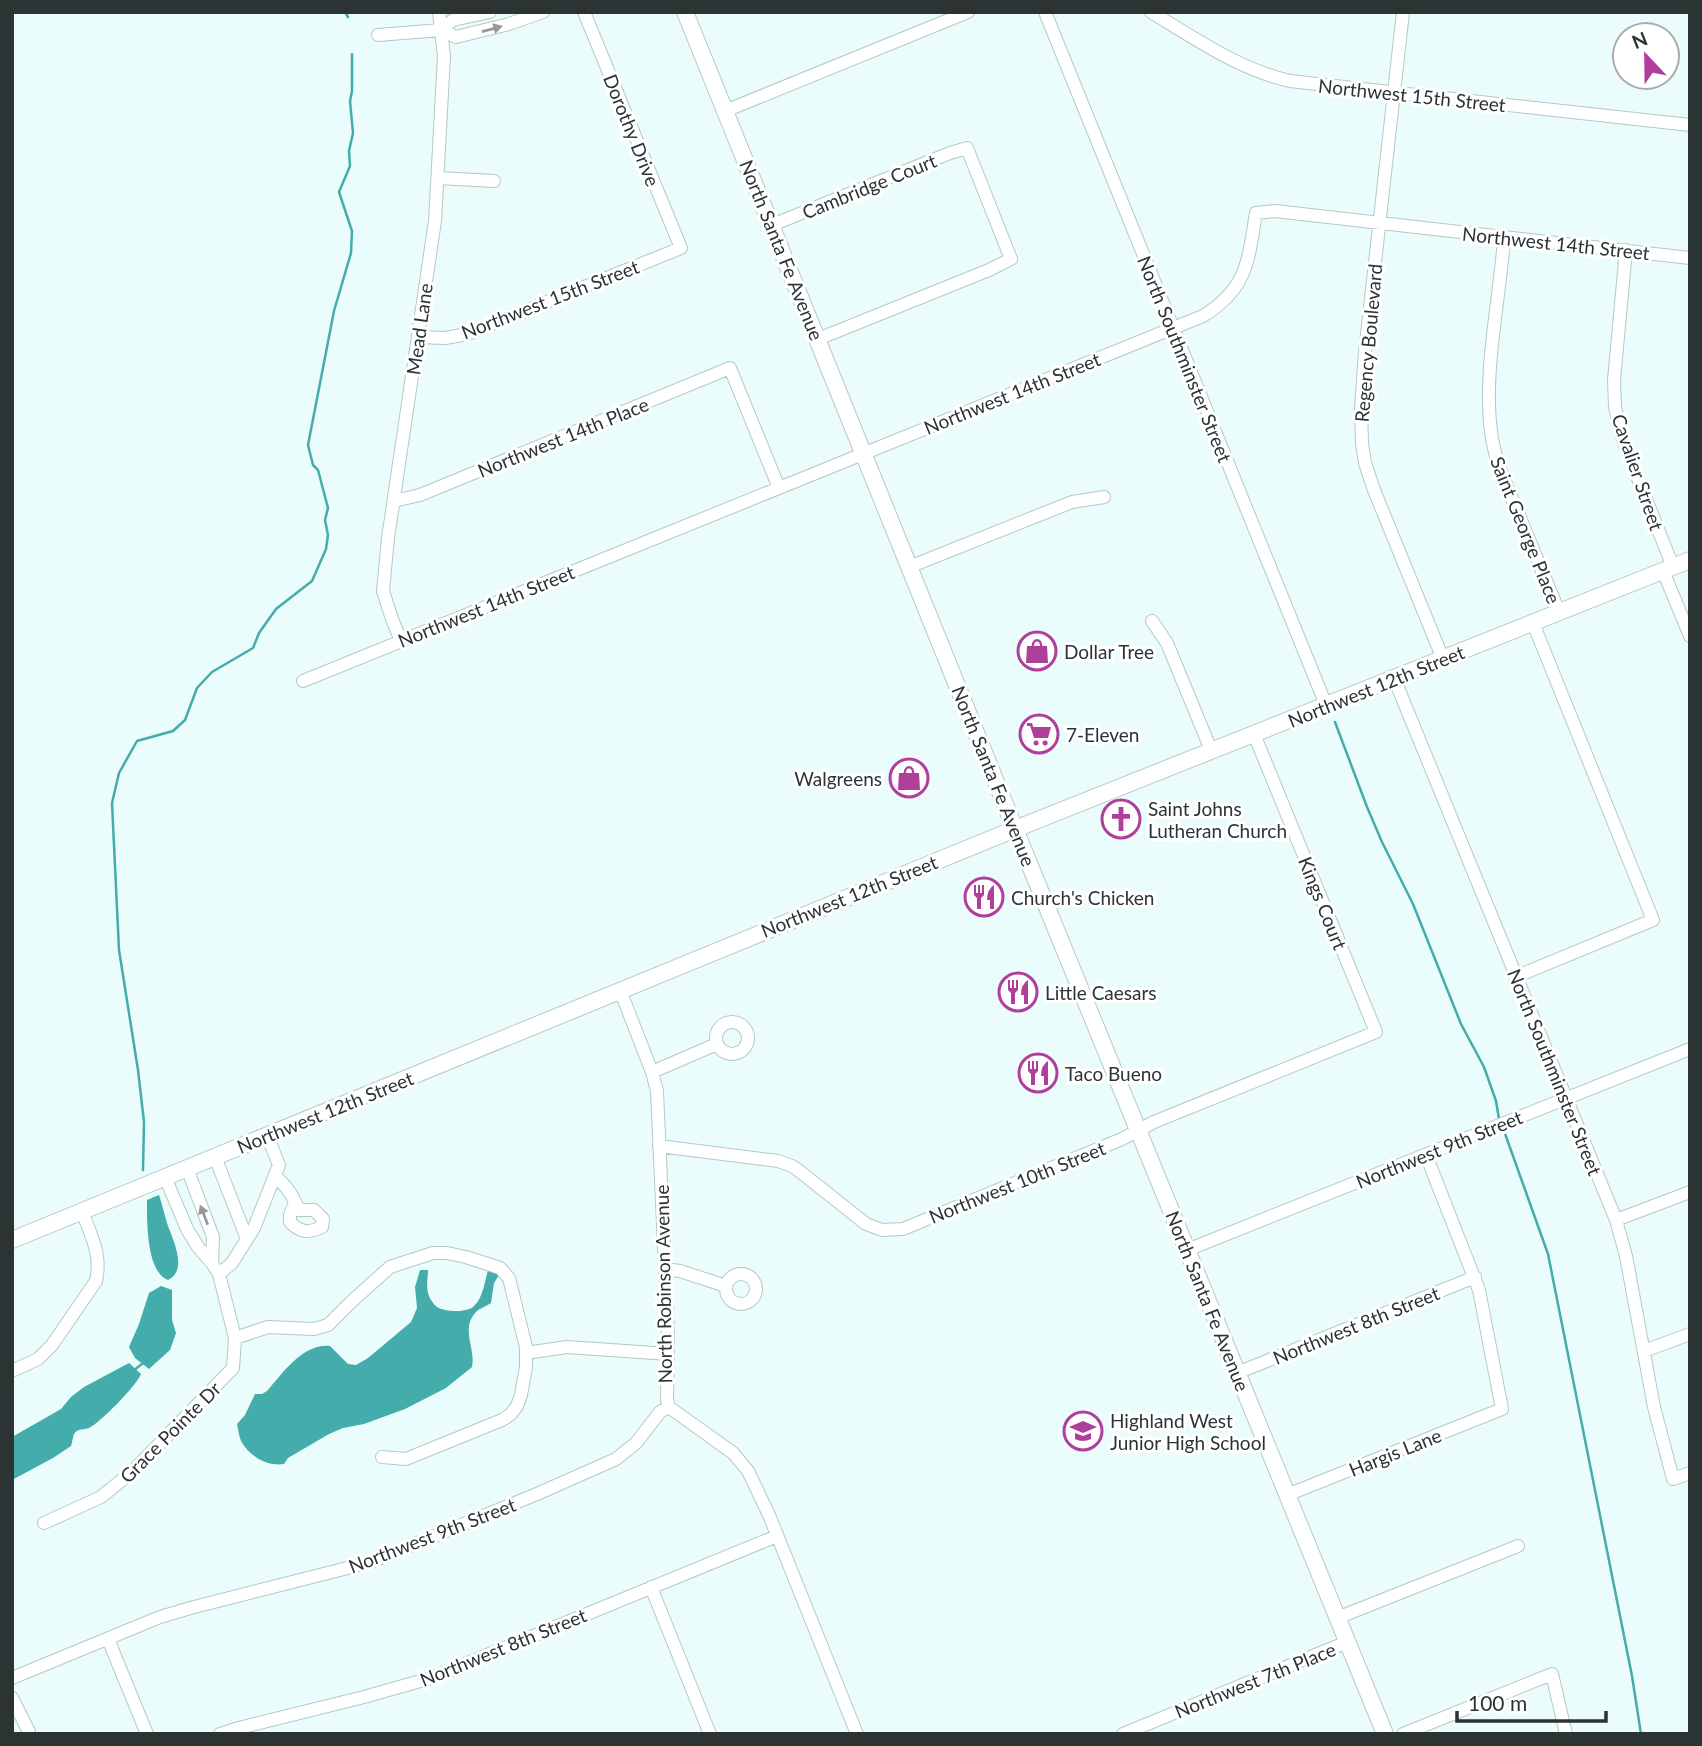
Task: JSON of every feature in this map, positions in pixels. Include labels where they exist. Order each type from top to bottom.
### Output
[{"type":"main road","name":"North Santa Fe Avenue","points":[[685,12],[1385,1734]]},
{"type":"main road","name":"Northwest 12th Street","points":[[12,1240],[1015,829],[1690,561]]},
{"type":"street","name":"Mead Lane","points":[[401,641],[383,591],[384,573],[435,221],[444,56],[439,12]]},
{"type":"street","points":[[441,30],[453,20],[490,12]]},
{"type":"street","points":[[378,36],[441,30],[456,37],[509,24],[543,12]]},
{"type":"street","name":"Dorothy Drive","points":[[584,12],[681,248]]},
{"type":"street","points":[[725,111],[968,12]]},
{"type":"street","name":"North Southminster Street","points":[[1045,12],[1326,705]]},
{"type":"street","name":"Northwest 15th Street","points":[[1151,12],[1226,57],[1268,76],[1309,84],[1690,125]]},
{"type":"street","name":"Regency Boulevard","points":[[1402,12],[1365,352],[1361,408],[1362,444],[1374,490],[1443,659]]},
{"type":"street","name":"Cambridge Court","points":[[772,225],[967,148],[1011,259],[818,339]]},
{"type":"street","points":[[438,178],[494,181]]},
{"type":"street","name":"Northwest 14th Street","points":[[303,681],[1203,316],[1222,302],[1240,280],[1248,261],[1256,213],[1275,211],[1690,258]]},
{"type":"street","name":"Saint George Place","points":[[1504,238],[1491,355],[1491,432],[1494,451],[1506,483],[1559,612]]},
{"type":"street","name":"Northwest 15th Street","points":[[418,337],[445,338],[468,334],[681,248]]},
{"type":"street","name":"Cavalier Street","points":[[1626,250],[1614,380],[1615,407],[1622,437],[1690,636]]},
{"type":"street","name":"Northwest 14th Place","points":[[394,501],[420,495],[730,368],[779,488]]},
{"type":"street","points":[[909,567],[1072,502],[1104,497]]},
{"type":"street","points":[[1152,621],[1167,643],[1211,751]]},
{"type":"street","name":"Saint George Place","points":[[1516,977],[1653,920],[1533,623]]},
{"type":"street","name":"North Southminster Street","points":[[1394,678],[1616,1220],[1626,1256],[1654,1407],[1673,1479],[1690,1473]]},
{"type":"street","name":"Kings Court","points":[[1254,734],[1376,1032]]},
{"type":"street","name":"North Robinson Avenue","points":[[620,990],[657,1091],[668,1354],[666,1394],[669,1407],[733,1453],[756,1487],[857,1734]]},
{"type":"street","name":"Northwest 10th Street","points":[[659,1146],[785,1163],[798,1170],[866,1223],[875,1228],[902,1229],[1376,1032]]},
{"type":"street","points":[[652,1072],[717,1044]]},
{"type":"street","name":"Northwest 9th Street","points":[[1187,1250],[1690,1049]]},
{"type":"street","points":[[215,1268],[232,1263],[254,1228],[275,1176],[279,1165],[267,1135]]},
{"type":"street","points":[[1426,1155],[1475,1277]]},
{"type":"street","points":[[215,1157],[247,1239]]},
{"type":"street","points":[[187,1168],[213,1237],[215,1268]]},
{"type":"street","points":[[275,1176],[288,1187],[295,1202]]},
{"type":"street","points":[[165,1177],[187,1229],[215,1268]]},
{"type":"street","points":[[1616,1220],[1690,1192]]},
{"type":"street","points":[[12,1371],[37,1359],[52,1345],[96,1280],[98,1262],[91,1254],[91,1244],[78,1213]]},
{"type":"street","points":[[235,1338],[268,1327],[314,1329],[328,1325],[390,1267],[433,1253],[466,1257],[500,1268],[509,1278],[526,1353],[526,1367],[517,1406],[502,1420],[406,1459],[382,1457]]},
{"type":"street","name":"Grace Pointe Dr","points":[[44,1523],[101,1497],[133,1471],[233,1368],[235,1338],[215,1268]]},
{"type":"street","points":[[665,1269],[726,1286]]},
{"type":"street","name":"Northwest 8th Street","points":[[1237,1373],[1475,1277]]},
{"type":"street","name":"Hargis Lane","points":[[1287,1495],[1502,1409],[1484,1310],[1475,1277]]},
{"type":"street","points":[[1644,1351],[1690,1334]]},
{"type":"street","points":[[526,1353],[567,1347],[668,1354]]},
{"type":"street","name":"Northwest 9th Street","points":[[12,1678],[160,1617],[386,1556],[617,1459],[636,1443],[660,1412],[669,1407]]},
{"type":"street","name":"Northwest 8th Street","points":[[220,1734],[424,1680],[777,1535]]},
{"type":"street","name":"Northwest 7th Place","points":[[1338,1618],[1518,1546]]},
{"type":"street","points":[[651,1587],[710,1734]]},
{"type":"street","points":[[108,1639],[147,1734]]},
{"type":"street","name":"Northwest 7th Place","points":[[1129,1733],[1347,1642]]},
{"type":"street","points":[[1403,1734],[1552,1674],[1566,1734]]},
{"type":"street","points":[[12,1698],[29,1732]]},
{"type":"water","points":[[159,1195],[178,1262],[174,1275],[168,1280],[155,1267],[149,1244],[147,1200]]},
{"type":"water","points":[[420,1270],[428,1270],[427,1290],[433,1302],[441,1309],[451,1311],[467,1310],[477,1303],[488,1270],[499,1275],[494,1283],[491,1303],[471,1318],[469,1332],[472,1367],[446,1388],[405,1409],[329,1434],[288,1458],[284,1464],[265,1462],[249,1451],[241,1441],[237,1424],[245,1415],[255,1394],[267,1391],[302,1354],[320,1346],[330,1346],[348,1364],[356,1365],[368,1358],[411,1322],[417,1308],[415,1287]]},
{"type":"water","points":[[161,1286],[172,1290],[172,1320],[176,1333],[170,1350],[149,1369],[135,1358],[129,1347],[149,1293]]},
{"type":"water","points":[[129,1363],[141,1374],[118,1403],[95,1424],[76,1432],[71,1446],[12,1480],[12,1437],[61,1409],[84,1387]]},
{"type":"waterway","points":[[345,12],[348,17]]},
{"type":"waterway","points":[[143,1170],[144,1122],[119,950],[112,803],[119,773],[137,741],[173,731],[185,720],[197,688],[212,672],[253,648],[259,633],[276,609],[312,581],[326,549],[328,535],[325,520],[328,508],[308,445],[334,311],[351,253],[352,231],[339,192],[350,166],[349,151],[353,133],[350,101],[352,54]]},
{"type":"waterway","points":[[1335,722],[1382,842],[1413,904],[1461,1024],[1484,1067],[1496,1101],[1499,1119]]},
{"type":"waterway","points":[[1503,1128],[1548,1254],[1632,1676],[1641,1734]]},
{"type":"waterway","points":[[134,1370],[144,1360]]},
{"type":"place","name":"Dollar Tree","points":[[1037,651]]},
{"type":"place","name":"7-Eleven","points":[[1039,734]]},
{"type":"place","name":"Walgreens","points":[[909,778]]},
{"type":"place","name":"Saint Johns Lutheran Church","points":[[1121,819]]},
{"type":"place","name":"Church's Chicken","points":[[984,897]]},
{"type":"place","name":"Little Caesars","points":[[1018,992]]},
{"type":"place","name":"Taco Bueno","points":[[1038,1073]]},
{"type":"place","name":"Highland West Junior High School","points":[[1083,1431]]}]
